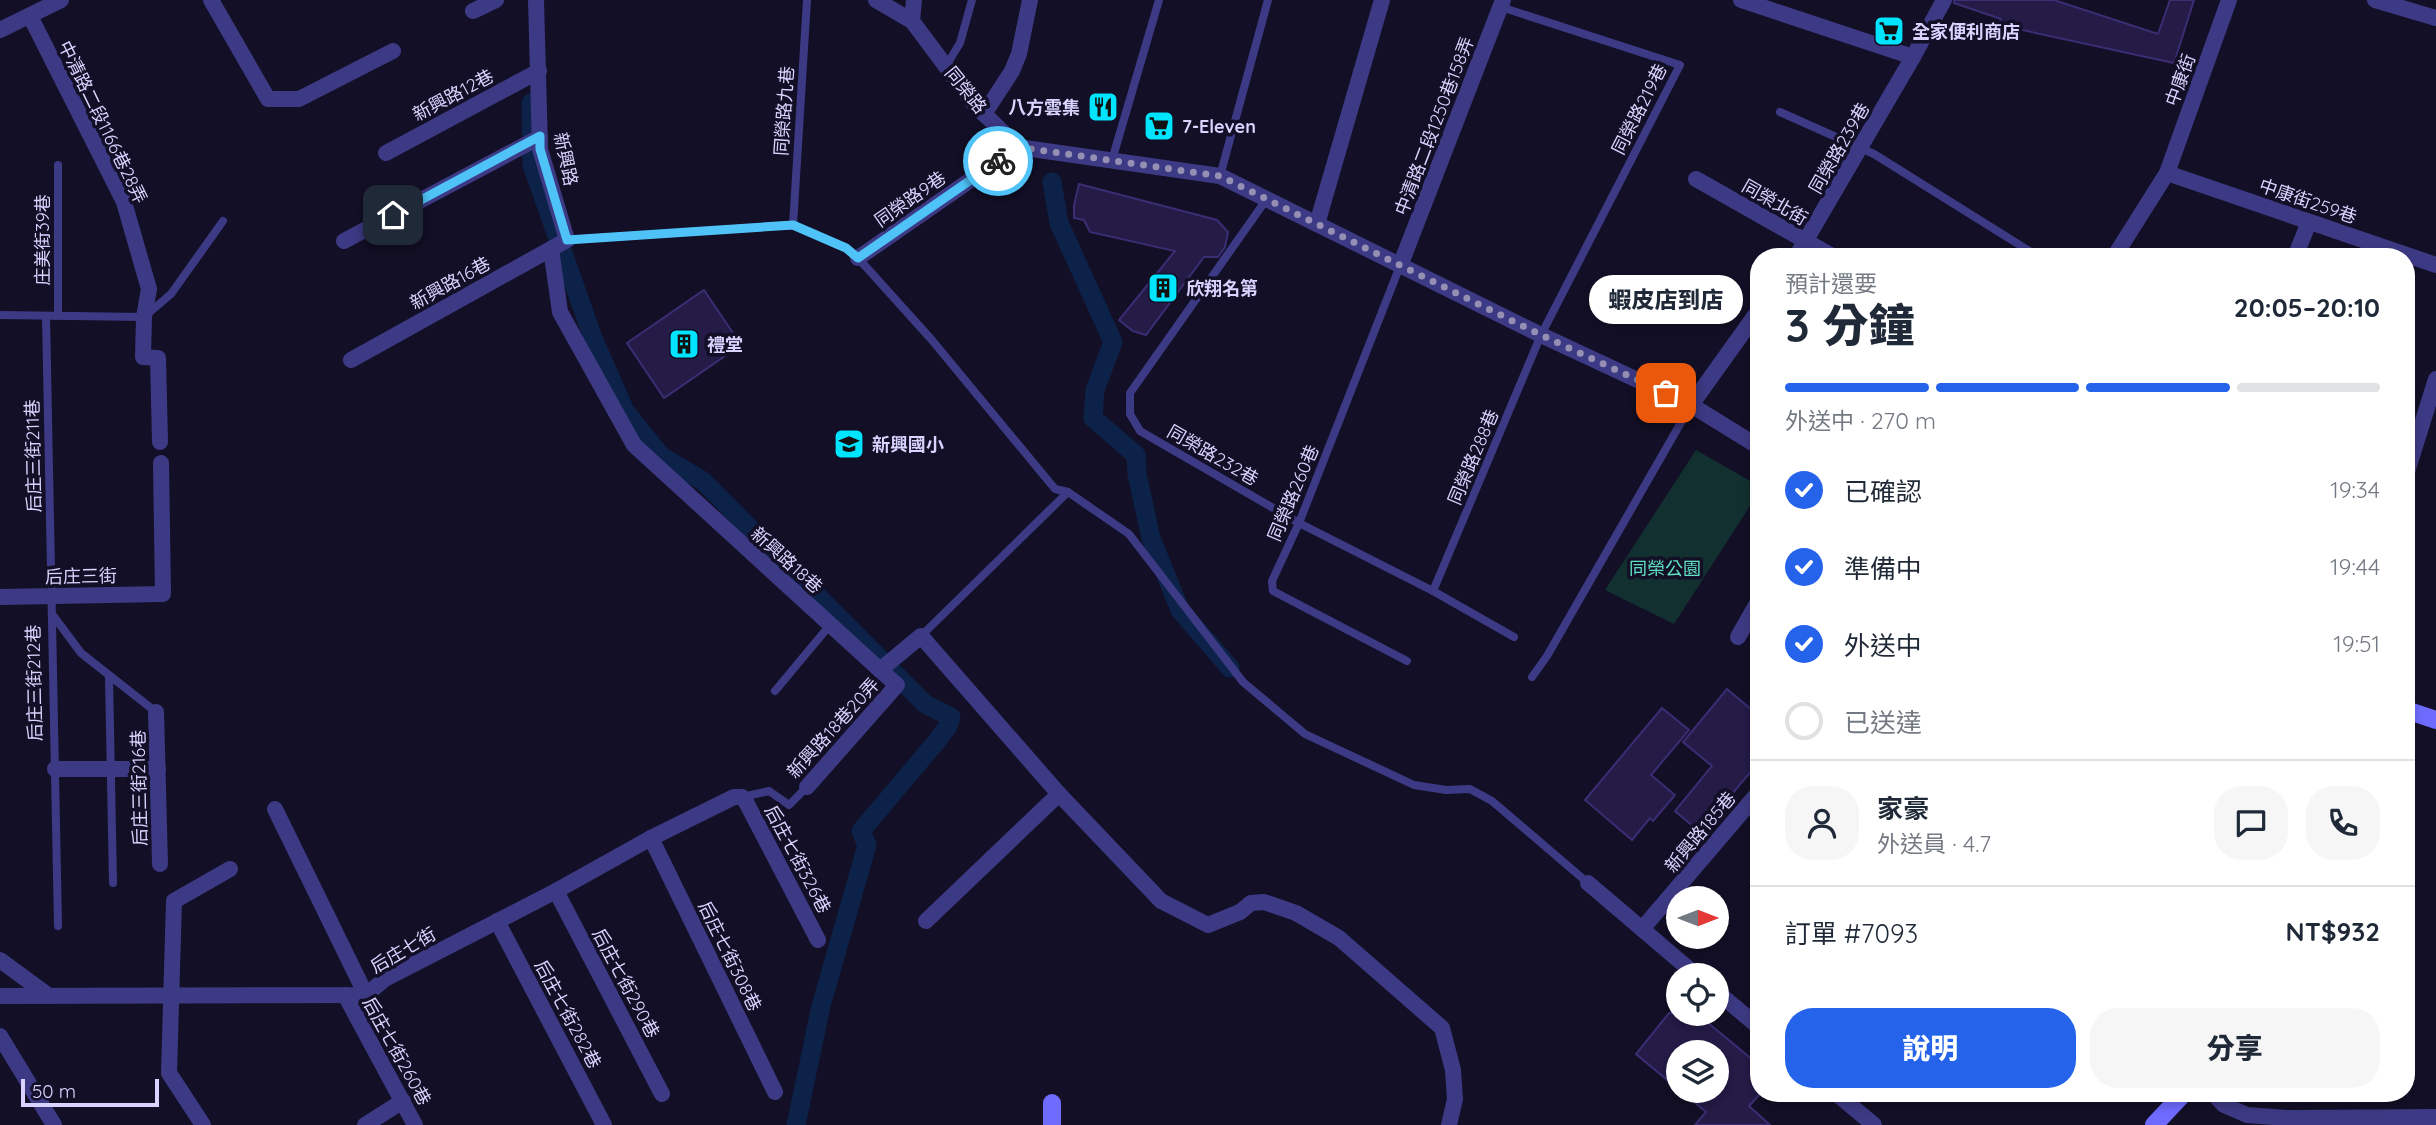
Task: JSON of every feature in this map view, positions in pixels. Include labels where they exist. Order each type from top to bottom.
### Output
[{"type":"street","points":[[0,30],[61,0]]},
{"type":"street","points":[[211,0],[268,99],[299,99],[393,51]]},
{"type":"street","points":[[472,11],[496,0]]},
{"type":"street","name":"新興路","points":[[536,0],[540,149],[567,240]]},
{"type":"street","name":"同榮路","points":[[876,0],[912,21],[974,104],[1018,147]]},
{"type":"street","points":[[912,21],[914,0]]},
{"type":"street","points":[[984,114],[1012,71],[1019,54],[1030,0]]},
{"type":"street","points":[[1317,224],[1382,0]]},
{"type":"street","points":[[1741,0],[1913,57]]},
{"type":"street","name":"同榮路239巷","points":[[1803,248],[1944,0]]},
{"type":"street","name":"中康街","points":[[2120,248],[2167,173],[2229,0]]},
{"type":"street","points":[[2375,0],[2436,18]]},
{"type":"street","name":"中清路二段1250巷158弄","points":[[1400,266],[1502,4]]},
{"type":"street","name":"中清路二段1166巷28弄","points":[[30,16],[124,202],[149,289],[144,317],[143,357],[158,358],[160,442]]},
{"type":"street","name":"新興路12巷","points":[[386,153],[539,71]]},
{"type":"street","points":[[344,241],[540,136]]},
{"type":"street","points":[[1018,147],[1220,176],[1541,335],[1691,405],[1750,441]]},
{"type":"street","name":"同榮路9巷","points":[[858,258],[1018,147]]},
{"type":"street","name":"中康街259巷","points":[[2167,173],[2386,248]]},
{"type":"street","name":"同榮北街","points":[[1696,179],[1818,248]]},
{"type":"street","points":[[2299,248],[2309,222]]},
{"type":"street","name":"新興路16巷","points":[[351,360],[567,240]]},
{"type":"street","name":"新興路18巷","points":[[551,249],[560,312],[634,445],[880,670]]},
{"type":"street","name":"中康街259巷","points":[[2415,258],[2436,265]]},
{"type":"street","points":[[1691,405],[1750,323]]},
{"type":"street","points":[[2415,431],[2436,379]]},
{"type":"street","name":"后庄三街","points":[[0,597],[51,604],[163,594],[161,464]]},
{"type":"street","points":[[1738,637],[1750,616]]},
{"type":"street","points":[[880,670],[921,636],[1059,794],[1161,901],[1208,925],[1240,912],[1251,903],[1264,902],[1296,913],[1339,938],[1442,1028],[1453,1070],[1455,1099],[1448,1125]]},
{"type":"street","name":"新興路18巷20弄","points":[[807,786],[897,685],[880,670]]},
{"type":"street","name":"后庄三街216巷","points":[[156,712],[159,864]]},
{"type":"street","points":[[2415,713],[2436,720]]},
{"type":"street","points":[[55,769],[158,769]]},
{"type":"street","points":[[926,921],[1059,794]]},
{"type":"street","name":"后庄七街","points":[[0,996],[366,995],[385,979],[556,891],[651,838],[734,797],[743,797]]},
{"type":"street","name":"后庄七街326巷","points":[[743,797],[818,940]]},
{"type":"street","name":"新興路185巷","points":[[1642,929],[1750,802]]},
{"type":"street","points":[[1745,808],[1750,812]]},
{"type":"street","points":[[275,809],[366,995]]},
{"type":"street","name":"后庄七街308巷","points":[[651,838],[775,1092]]},
{"type":"street","points":[[203,1125],[169,1073],[174,901],[229,869]]},
{"type":"street","points":[[1588,883],[1682,963]]},
{"type":"street","name":"后庄七街290巷","points":[[556,891],[662,1094]]},
{"type":"street","name":"后庄七街282巷","points":[[497,920],[604,1125]]},
{"type":"street","points":[[0,960],[50,996]]},
{"type":"street","name":"后庄七街260巷","points":[[345,995],[415,1125]]},
{"type":"street","points":[[1729,1002],[1750,1020]]},
{"type":"street","points":[[0,1036],[54,1125]]},
{"type":"street","points":[[365,1125],[403,1101]]},
{"type":"street","points":[[1847,1102],[1874,1125]]},
{"type":"street","points":[[2154,1125],[2176,1102]]},
{"type":"street","points":[[2221,1102],[2247,1115],[2287,1118],[2436,1117]]},
{"type":"street","points":[[1052,1103],[1052,1125]]},
{"type":"lane","name":"同榮路九巷","points":[[793,225],[807,0]]},
{"type":"lane","points":[[946,66],[960,43],[972,0]]},
{"type":"lane","points":[[1112,160],[1158,0]]},
{"type":"lane","points":[[1220,176],[1268,0]]},
{"type":"lane","name":"同榮路219巷","points":[[1502,4],[1680,65],[1541,335]]},
{"type":"lane","points":[[1780,112],[1861,148],[2024,248]]},
{"type":"lane","name":"庄美街39巷","points":[[58,164],[58,316]]},
{"type":"lane","name":"同榮路232巷","points":[[1265,200],[1130,393],[1130,414],[1140,431],[1299,523],[1433,591],[1514,637]]},
{"type":"lane","points":[[0,315],[144,317],[171,294],[223,221]]},
{"type":"lane","points":[[567,240],[793,225],[846,248],[931,339],[1055,489],[1068,492],[1129,534],[1243,682],[1305,734],[1414,785],[1446,790],[1470,789],[1492,801],[1588,883]]},
{"type":"lane","name":"同榮路260巷","points":[[1400,266],[1299,523],[1272,581],[1273,591],[1407,662]]},
{"type":"lane","name":"后庄三街211巷","points":[[46,316],[51,604]]},
{"type":"lane","name":"同榮路288巷","points":[[1433,591],[1541,335]]},
{"type":"lane","points":[[1532,677],[1547,656],[1691,405]]},
{"type":"lane","points":[[921,636],[1068,492]]},
{"type":"lane","points":[[51,604],[81,653],[156,712]]},
{"type":"lane","name":"后庄三街212巷","points":[[51,604],[58,926]]},
{"type":"lane","points":[[775,691],[830,625]]},
{"type":"lane","points":[[109,677],[113,883]]},
{"type":"lane","name":"新興路18巷20弄","points":[[743,797],[769,791],[789,805],[807,786]]},
{"type":"green space","name":"同榮公園","points":[[1696,450],[1750,481],[1750,506],[1674,624],[1605,590]]},
{"type":"building","points":[[1954,0],[2054,0],[2158,34],[2170,0],[2194,0],[2174,63],[1999,25],[2001,19],[1954,3]]},
{"type":"building","name":"欣翔名第","points":[[1079,184],[1217,220],[1228,232],[1225,247],[1218,257],[1204,257],[1146,335],[1133,331],[1119,320],[1175,251],[1090,232],[1084,220],[1074,218]]},
{"type":"building","name":"禮堂","points":[[704,290],[741,345],[664,398],[627,343]]},
{"type":"building","points":[[1727,689],[1750,708],[1750,773],[1700,832],[1675,811],[1712,766],[1683,742]]},
{"type":"building","points":[[1662,708],[1689,730],[1651,775],[1675,795],[1653,821],[1650,818],[1632,840],[1585,800]]},
{"type":"building","points":[[1666,1017],[1666,1026],[1712,1026],[1729,1040],[1666,1040],[1666,1079],[1636,1054]]},
{"type":"building","points":[[1729,1040],[1750,1058],[1750,1102],[1753,1102],[1749,1106],[1770,1125],[1695,1125],[1706,1112],[1695,1103],[1729,1103]]},
{"type":"waterway","points":[[531,103],[532,165],[593,338],[625,411],[661,456],[703,481],[925,704],[951,717],[936,742],[861,831],[867,845],[821,1006],[796,1125]]},
{"type":"waterway","points":[[1052,182],[1059,223],[1113,342],[1095,390],[1093,418],[1136,455],[1137,474],[1151,538],[1180,610],[1230,668]]},
{"type":"way so far","points":[[998,161],[1018,147],[1220,176],[1541,335],[1666,393]]},
{"type":"place","name":"全家便利商店","points":[[1889,31]]},
{"type":"place","name":"八方雲集","points":[[1103,107]]},
{"type":"place","name":"7-Eleven","points":[[1159,126]]},
{"type":"place","name":"欣翔名第","points":[[1163,288]]},
{"type":"place","name":"禮堂","points":[[684,344]]},
{"type":"place","name":"蝦皮店到店","points":[[1666,393]]},
{"type":"place","name":"新興國小","points":[[849,444]]},
{"type":"route","points":[[393,215],[540,136],[540,149],[567,240],[793,225],[846,248],[858,258],[998,161]]}]
